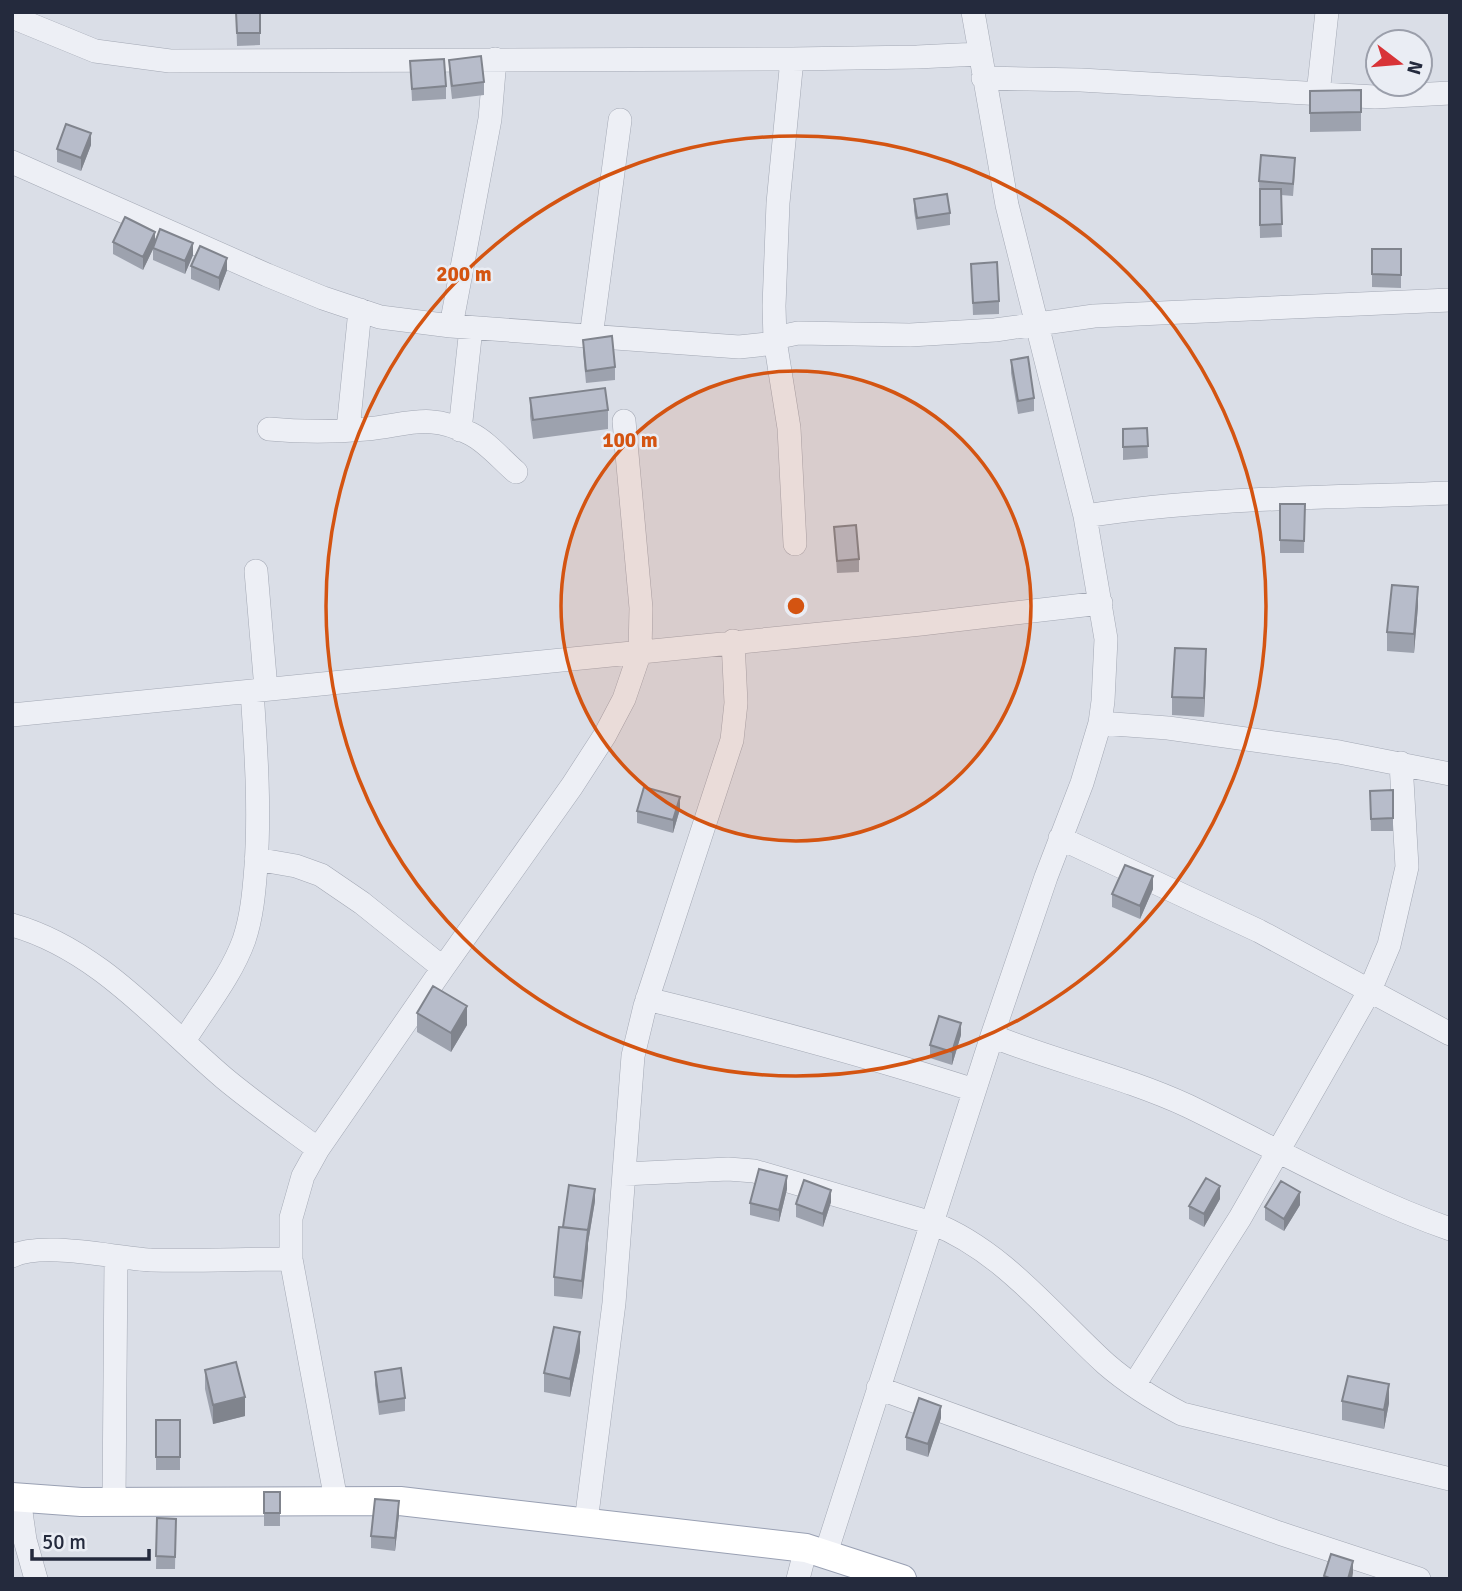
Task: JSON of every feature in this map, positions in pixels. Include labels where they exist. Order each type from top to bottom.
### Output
[{"type":"main road","points":[[15,1497],[51,1501],[114,1502],[400,1502],[816,1550],[902,1579]]},
{"type":"street","points":[[798,1579],[816,1550],[878,1388],[992,1036],[1060,838],[1082,783],[1100,723],[1106,668],[1106,639],[1101,603],[1085,516],[1007,205],[972,12]]},
{"type":"street","points":[[1318,94],[1327,12]]},
{"type":"street","points":[[12,17],[94,51],[170,61],[792,59],[979,54]]},
{"type":"street","points":[[460,429],[461,327],[490,119],[495,59]]},
{"type":"street","points":[[792,59],[778,203],[775,340],[789,428],[795,544]]},
{"type":"street","points":[[983,78],[1081,80],[1375,97],[1450,93]]},
{"type":"street","points":[[591,337],[620,120]]},
{"type":"street","points":[[12,162],[267,275],[360,310],[380,317],[461,327],[739,347],[767,344],[798,333],[910,335],[995,330],[1094,316],[1450,300]]},
{"type":"street","points":[[348,430],[360,310]]},
{"type":"street","points":[[269,429],[304,432],[348,430],[423,420],[442,422],[472,435],[516,472]]},
{"type":"street","points":[[336,1500],[291,1259],[291,1217],[303,1176],[318,1149],[572,786],[606,735],[624,699],[640,652],[641,608],[624,421]]},
{"type":"street","points":[[1085,516],[1150,506],[1220,500],[1450,493]]},
{"type":"street","points":[[184,1041],[229,970],[243,941],[252,909],[258,778],[256,571]]},
{"type":"street","points":[[12,715],[1101,603]]},
{"type":"street","points":[[586,1522],[614,1303],[633,1056],[647,999],[732,740],[736,703],[733,642]]},
{"type":"street","points":[[1100,723],[1168,728],[1401,763],[1450,774]]},
{"type":"street","points":[[1134,1385],[1279,1153],[1370,990],[1389,944],[1407,867],[1401,763]]},
{"type":"street","points":[[1060,838],[1259,931],[1450,1034]]},
{"type":"street","points":[[256,859],[296,866],[321,875],[362,903],[443,968]]},
{"type":"street","points":[[12,925],[58,942],[75,952],[131,993],[224,1077],[318,1149]]},
{"type":"street","points":[[647,999],[782,1032],[974,1090]]},
{"type":"street","points":[[992,1036],[1125,1081],[1188,1106],[1279,1153],[1386,1203],[1450,1229]]},
{"type":"street","points":[[624,1174],[728,1169],[754,1171],[932,1223],[972,1242],[1002,1266],[1108,1366],[1155,1400],[1182,1414],[1450,1479]]},
{"type":"street","points":[[12,1256],[20,1252],[55,1250],[152,1260],[291,1259]]},
{"type":"street","points":[[114,1502],[116,1258]]},
{"type":"street","points":[[878,1388],[1266,1528],[1419,1579]]},
{"type":"street","points":[[15,1497],[36,1579]]},
{"type":"building","points":[[236,12],[260,12],[260,33],[237,33]]},
{"type":"building","points":[[481,56],[484,82],[452,86],[449,60]]},
{"type":"building","points":[[444,59],[446,86],[412,89],[410,61]]},
{"type":"building","points":[[1361,90],[1361,112],[1310,113],[1310,91]]},
{"type":"building","points":[[66,124],[91,133],[81,158],[57,149]]},
{"type":"building","points":[[1261,155],[1295,158],[1293,184],[1259,181]]},
{"type":"building","points":[[1260,189],[1281,189],[1282,224],[1260,225]]},
{"type":"building","points":[[947,194],[950,213],[917,218],[914,199]]},
{"type":"building","points":[[125,217],[155,232],[143,257],[113,242]]},
{"type":"building","points":[[160,229],[193,243],[185,261],[153,248]]},
{"type":"building","points":[[200,246],[227,258],[219,278],[191,266]]},
{"type":"building","points":[[1372,249],[1401,249],[1401,275],[1372,274]]},
{"type":"building","points":[[997,262],[999,301],[973,303],[971,264]]},
{"type":"building","points":[[612,336],[615,367],[586,371],[583,340]]},
{"type":"building","points":[[1028,357],[1034,398],[1018,401],[1011,360]]},
{"type":"building","points":[[605,388],[608,410],[533,420],[530,398]]},
{"type":"building","points":[[1147,428],[1148,446],[1123,447],[1123,429]]},
{"type":"building","points":[[1280,504],[1305,504],[1304,541],[1280,540]]},
{"type":"building","points":[[856,525],[859,559],[837,561],[834,527]]},
{"type":"building","points":[[1392,585],[1418,587],[1414,634],[1387,632]]},
{"type":"building","points":[[1175,648],[1206,649],[1204,698],[1172,697]]},
{"type":"building","points":[[644,787],[680,797],[673,820],[637,811]]},
{"type":"building","points":[[1393,790],[1393,818],[1371,819],[1370,791]]},
{"type":"building","points":[[1125,865],[1153,876],[1140,906],[1112,894]]},
{"type":"building","points":[[433,986],[467,1006],[451,1033],[417,1013]]},
{"type":"building","points":[[939,1016],[961,1023],[952,1052],[930,1045]]},
{"type":"building","points":[[759,1169],[787,1176],[779,1210],[750,1203]]},
{"type":"building","points":[[1206,1178],[1220,1186],[1204,1214],[1189,1206]]},
{"type":"building","points":[[804,1180],[831,1190],[823,1214],[796,1204]]},
{"type":"building","points":[[1281,1181],[1300,1192],[1284,1219],[1265,1207]]},
{"type":"building","points":[[569,1185],[595,1189],[588,1230],[563,1227]]},
{"type":"building","points":[[559,1227],[588,1230],[582,1281],[554,1277]]},
{"type":"building","points":[[554,1327],[580,1332],[570,1379],[544,1373]]},
{"type":"building","points":[[236,1362],[245,1397],[213,1405],[205,1370]]},
{"type":"building","points":[[401,1368],[405,1398],[379,1402],[375,1372]]},
{"type":"building","points":[[1348,1376],[1389,1384],[1384,1410],[1342,1401]]},
{"type":"building","points":[[919,1398],[941,1406],[928,1444],[906,1437]]},
{"type":"building","points":[[156,1420],[180,1420],[180,1457],[156,1457]]},
{"type":"building","points":[[264,1492],[280,1492],[280,1513],[264,1513]]},
{"type":"building","points":[[375,1499],[399,1501],[395,1538],[371,1536]]},
{"type":"building","points":[[157,1518],[176,1519],[175,1557],[156,1556]]},
{"type":"building","points":[[1331,1554],[1353,1561],[1348,1579],[1324,1576]]}]
